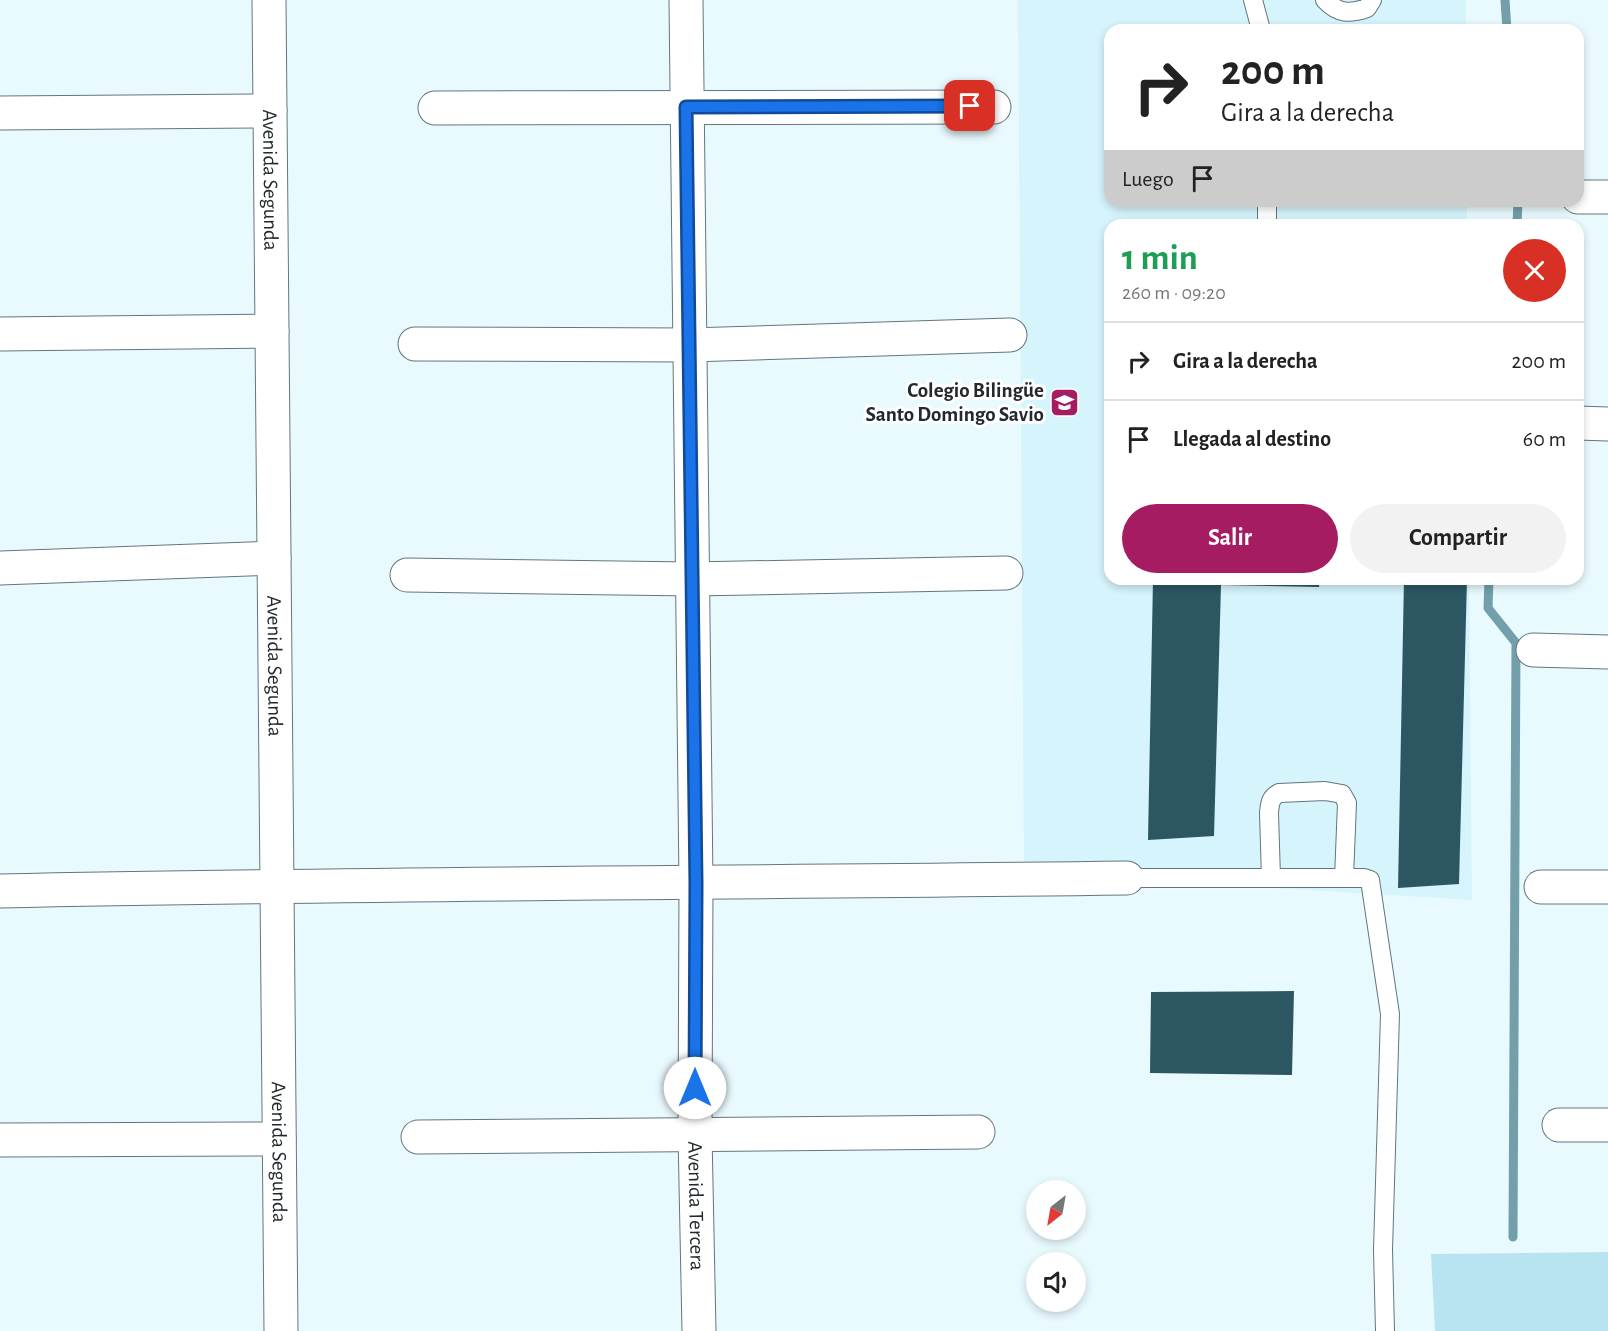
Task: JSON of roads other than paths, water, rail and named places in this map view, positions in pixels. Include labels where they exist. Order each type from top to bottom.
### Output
[{"type":"street","name":"Avenida Segunda","points":[[269,0],[281,1331]]},
{"type":"street","name":"Avenida Tercera","points":[[686,0],[696,884],[695,1134],[699,1331]]},
{"type":"street","points":[[435,108],[994,106]]},
{"type":"street","points":[[0,113],[270,111]]},
{"type":"street","points":[[1584,197],[1608,197]]},
{"type":"street","points":[[0,334],[272,331]]},
{"type":"street","points":[[415,344],[689,345],[1010,335]]},
{"type":"street","points":[[1584,423],[1608,424]]},
{"type":"street","points":[[0,568],[274,558]]},
{"type":"street","points":[[407,574],[692,579],[1006,573]]},
{"type":"street","points":[[1533,650],[1608,651]]},
{"type":"street","points":[[0,891],[277,885],[696,884],[1127,878]]},
{"type":"street","points":[[1541,887],[1608,887]]},
{"type":"street","points":[[1558,1125],[1608,1125]]},
{"type":"street","points":[[418,1137],[978,1132]]},
{"type":"street","points":[[0,1140],[279,1139]]},
{"type":"lane","points":[[1253,0],[1259,24]]},
{"type":"lane","points":[[1324,0],[1332,8],[1352,13],[1367,8],[1372,0]]},
{"type":"lane","points":[[1271,878],[1270,802],[1279,793],[1325,791],[1342,794],[1347,803],[1344,878]]},
{"type":"lane","points":[[1127,878],[1364,878],[1370,880],[1390,1014],[1383,1250],[1385,1331]]},
{"type":"waterway","points":[[1505,0],[1507,24]]},
{"type":"waterway","points":[[1517,219],[1518,207]]},
{"type":"waterway","points":[[1489,585],[1488,608],[1516,643],[1513,1237]]},
{"type":"place","name":"Colegio Bilingüe Santo Domingo Savio","points":[[1065,402]]}]
